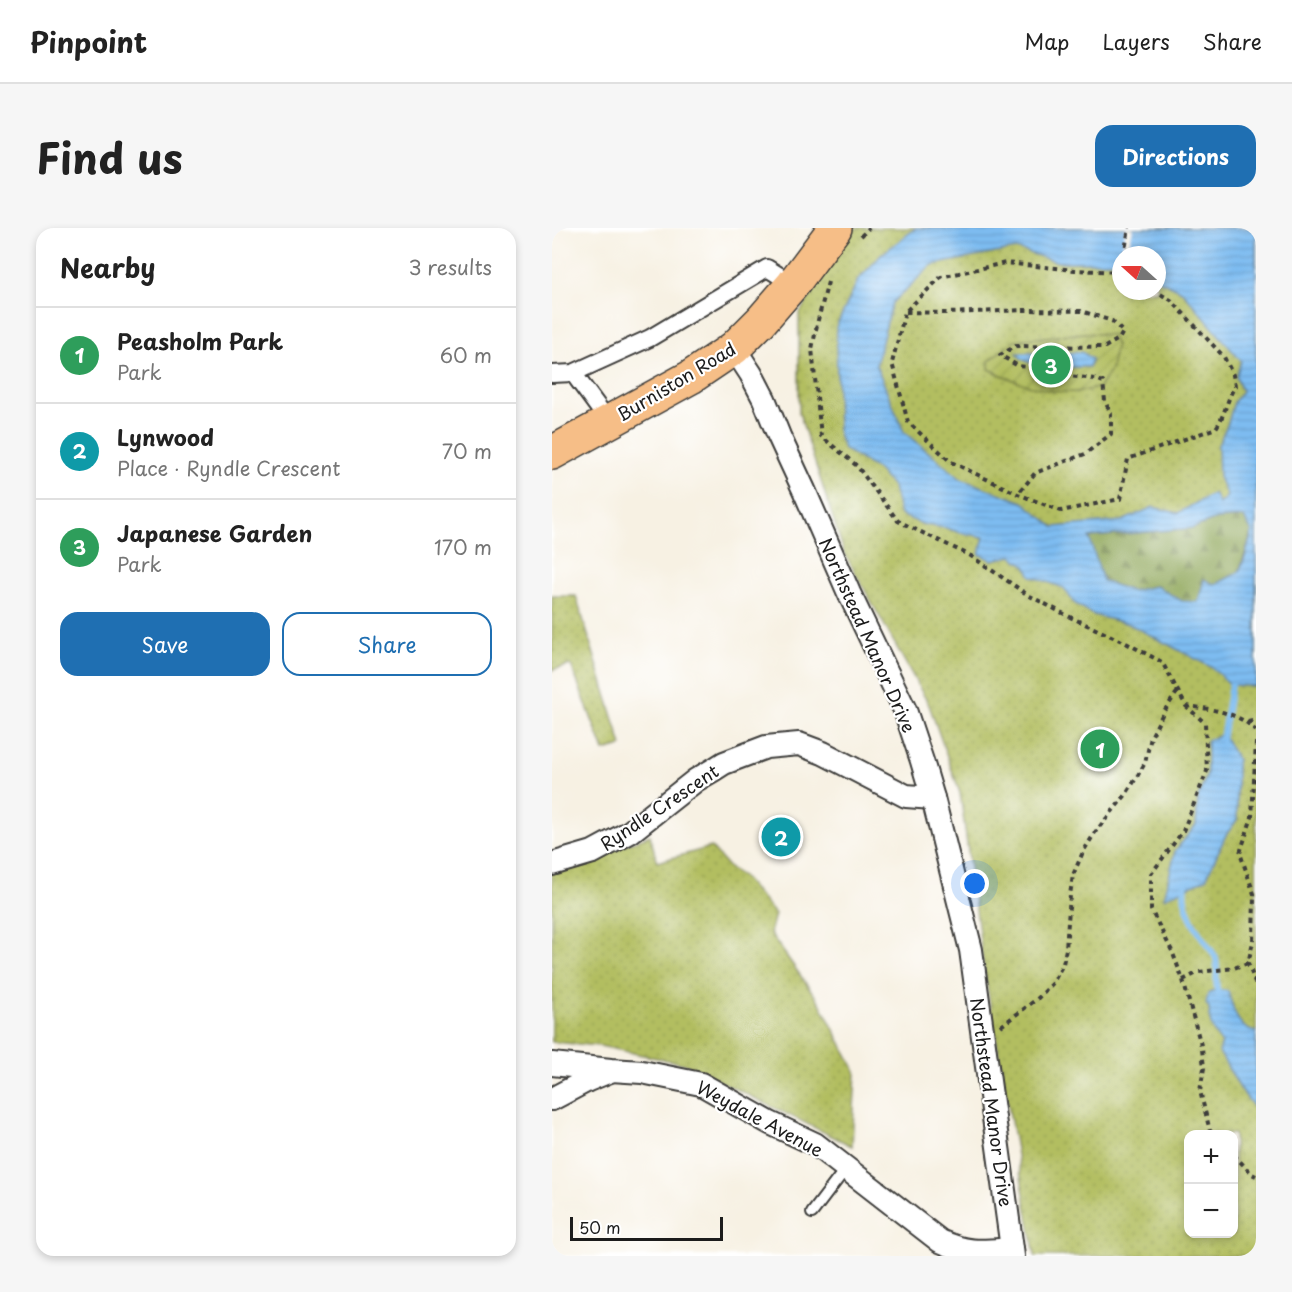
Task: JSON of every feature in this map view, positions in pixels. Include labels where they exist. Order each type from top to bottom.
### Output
[{"type":"main road","name":"Burniston Road","points":[[810,275],[822,228]]},
{"type":"main road","name":"Burniston Road","points":[[552,453],[691,377],[734,348],[810,275],[845,235]]},
{"type":"street","points":[[552,374],[573,373],[650,338],[767,268],[810,275]]},
{"type":"street","name":"Northstead Manor Drive","points":[[734,348],[764,399],[849,593],[905,710],[933,798],[971,950],[1012,1252]]},
{"type":"street","points":[[573,373],[609,422]]},
{"type":"street","name":"Ryndle Crescent","points":[[552,864],[593,852],[630,832],[678,794],[724,763],[766,747],[799,744],[823,753],[906,796],[933,798]]},
{"type":"street","name":"Weydale Avenue","points":[[552,1064],[642,1072],[701,1084],[770,1123],[815,1144],[847,1167],[944,1248],[1012,1252]]},
{"type":"street","points":[[552,1100],[611,1070]]},
{"type":"lane","points":[[812,1213],[847,1167]]},
{"type":"path","points":[[845,235],[869,228]]},
{"type":"path","points":[[1126,246],[1129,228]]},
{"type":"path","points":[[1112,272],[1005,263],[941,277],[905,312],[892,363],[908,422],[951,462],[1018,494],[1061,511],[1120,499],[1128,459],[1216,428],[1222,419],[1229,396],[1236,386],[1224,357],[1166,297]]},
{"type":"path","points":[[810,275],[818,320],[812,349],[821,436],[857,466],[898,520],[971,556],[1028,595],[1162,662],[1186,706],[1205,723],[1207,771],[1183,831],[1151,874],[1151,910],[1172,951],[1183,980],[1202,1049],[1204,1068],[1200,1091],[1210,1130]]},
{"type":"path","points":[[905,312],[1080,311],[1112,321],[1123,332],[1119,339],[1105,347],[1016,346],[1000,355],[1018,366],[1039,368],[1103,382],[1105,401],[1111,414],[1111,434],[1085,454],[1035,473],[1018,494]]},
{"type":"path","points":[[1036,346],[1039,368]]},
{"type":"path","points":[[995,1030],[1037,999],[1053,983],[1063,964],[1066,949],[1073,875],[1096,831],[1125,796],[1145,764],[1151,737],[1164,711],[1178,691]]},
{"type":"path","points":[[1186,706],[1240,718],[1248,722],[1256,731]]},
{"type":"path","points":[[1248,722],[1256,720]]},
{"type":"path","points":[[1256,742],[1252,817],[1240,854],[1254,894],[1255,942],[1248,963],[1256,985]]},
{"type":"path","points":[[1183,980],[1199,972],[1234,968],[1248,963]]},
{"type":"path","points":[[1238,1160],[1256,1176]]},
{"type":"green space","points":[[851,228],[1256,228],[1256,1256],[1035,1256],[984,970],[960,793],[929,705],[844,553],[799,413],[799,314]]},
{"type":"green space","points":[[1085,333],[1112,335],[1116,344],[1111,369],[1099,388],[1076,392],[1053,391],[1020,383],[989,369],[989,361],[1015,340]]},
{"type":"green space","points":[[1244,517],[1252,532],[1239,572],[1215,585],[1198,602],[1182,602],[1156,586],[1131,591],[1102,581],[1089,537],[1193,528],[1216,519]]},
{"type":"green space","points":[[552,596],[576,596],[622,746],[604,751],[571,665],[552,670]]},
{"type":"green space","points":[[650,835],[657,862],[711,847],[730,869],[742,876],[775,914],[770,933],[820,1003],[856,1072],[852,1146],[685,1064],[600,1046],[552,1042],[552,873]]},
{"type":"water","points":[[916,228],[1248,228],[1256,231],[1256,686],[1231,685],[1211,667],[1129,624],[1093,615],[1074,603],[1064,588],[1031,576],[1026,566],[1012,556],[992,560],[979,554],[984,537],[925,525],[900,515],[893,487],[878,470],[844,449],[838,434],[836,327],[858,280],[882,254]],"holes":[[[1112,246],[1166,246],[1166,283],[1182,291],[1241,361],[1236,377],[1242,391],[1234,402],[1218,445],[1219,477],[1227,496],[1219,504],[1214,493],[1178,513],[1153,507],[1122,521],[1054,527],[1023,502],[961,479],[904,432],[876,365],[892,303],[932,265],[1016,249],[1058,262],[1112,262]],[[1244,517],[1252,532],[1239,572],[1215,585],[1204,579],[1198,602],[1182,601],[1156,586],[1131,591],[1103,581],[1089,537],[1193,528],[1216,519]]]},
{"type":"water","points":[[1082,352],[1092,359],[1089,367],[1039,365],[1029,362],[1017,353],[1045,355]]},
{"type":"water","points":[[1223,734],[1237,760],[1237,820],[1226,835],[1206,879],[1164,898],[1175,851],[1196,825],[1198,798],[1207,774],[1207,740]]},
{"type":"water","points":[[1216,989],[1228,991],[1240,1022],[1249,1030],[1256,1032],[1256,1114],[1219,1052],[1222,1043],[1213,1031],[1209,1008],[1206,1004],[1208,994]]},
{"type":"pier","points":[[1126,228],[1133,228],[1129,246],[1123,246]]},
{"type":"waterway","points":[[1222,740],[1231,685]]},
{"type":"waterway","points":[[1186,883],[1184,890],[1189,914],[1216,959],[1216,986],[1219,996]]},
{"type":"place","name":"Japanese Garden","points":[[1051,365]]},
{"type":"place","name":"Peasholm Park","points":[[1100,749]]},
{"type":"place","name":"Lynwood","points":[[781,837]]}]
